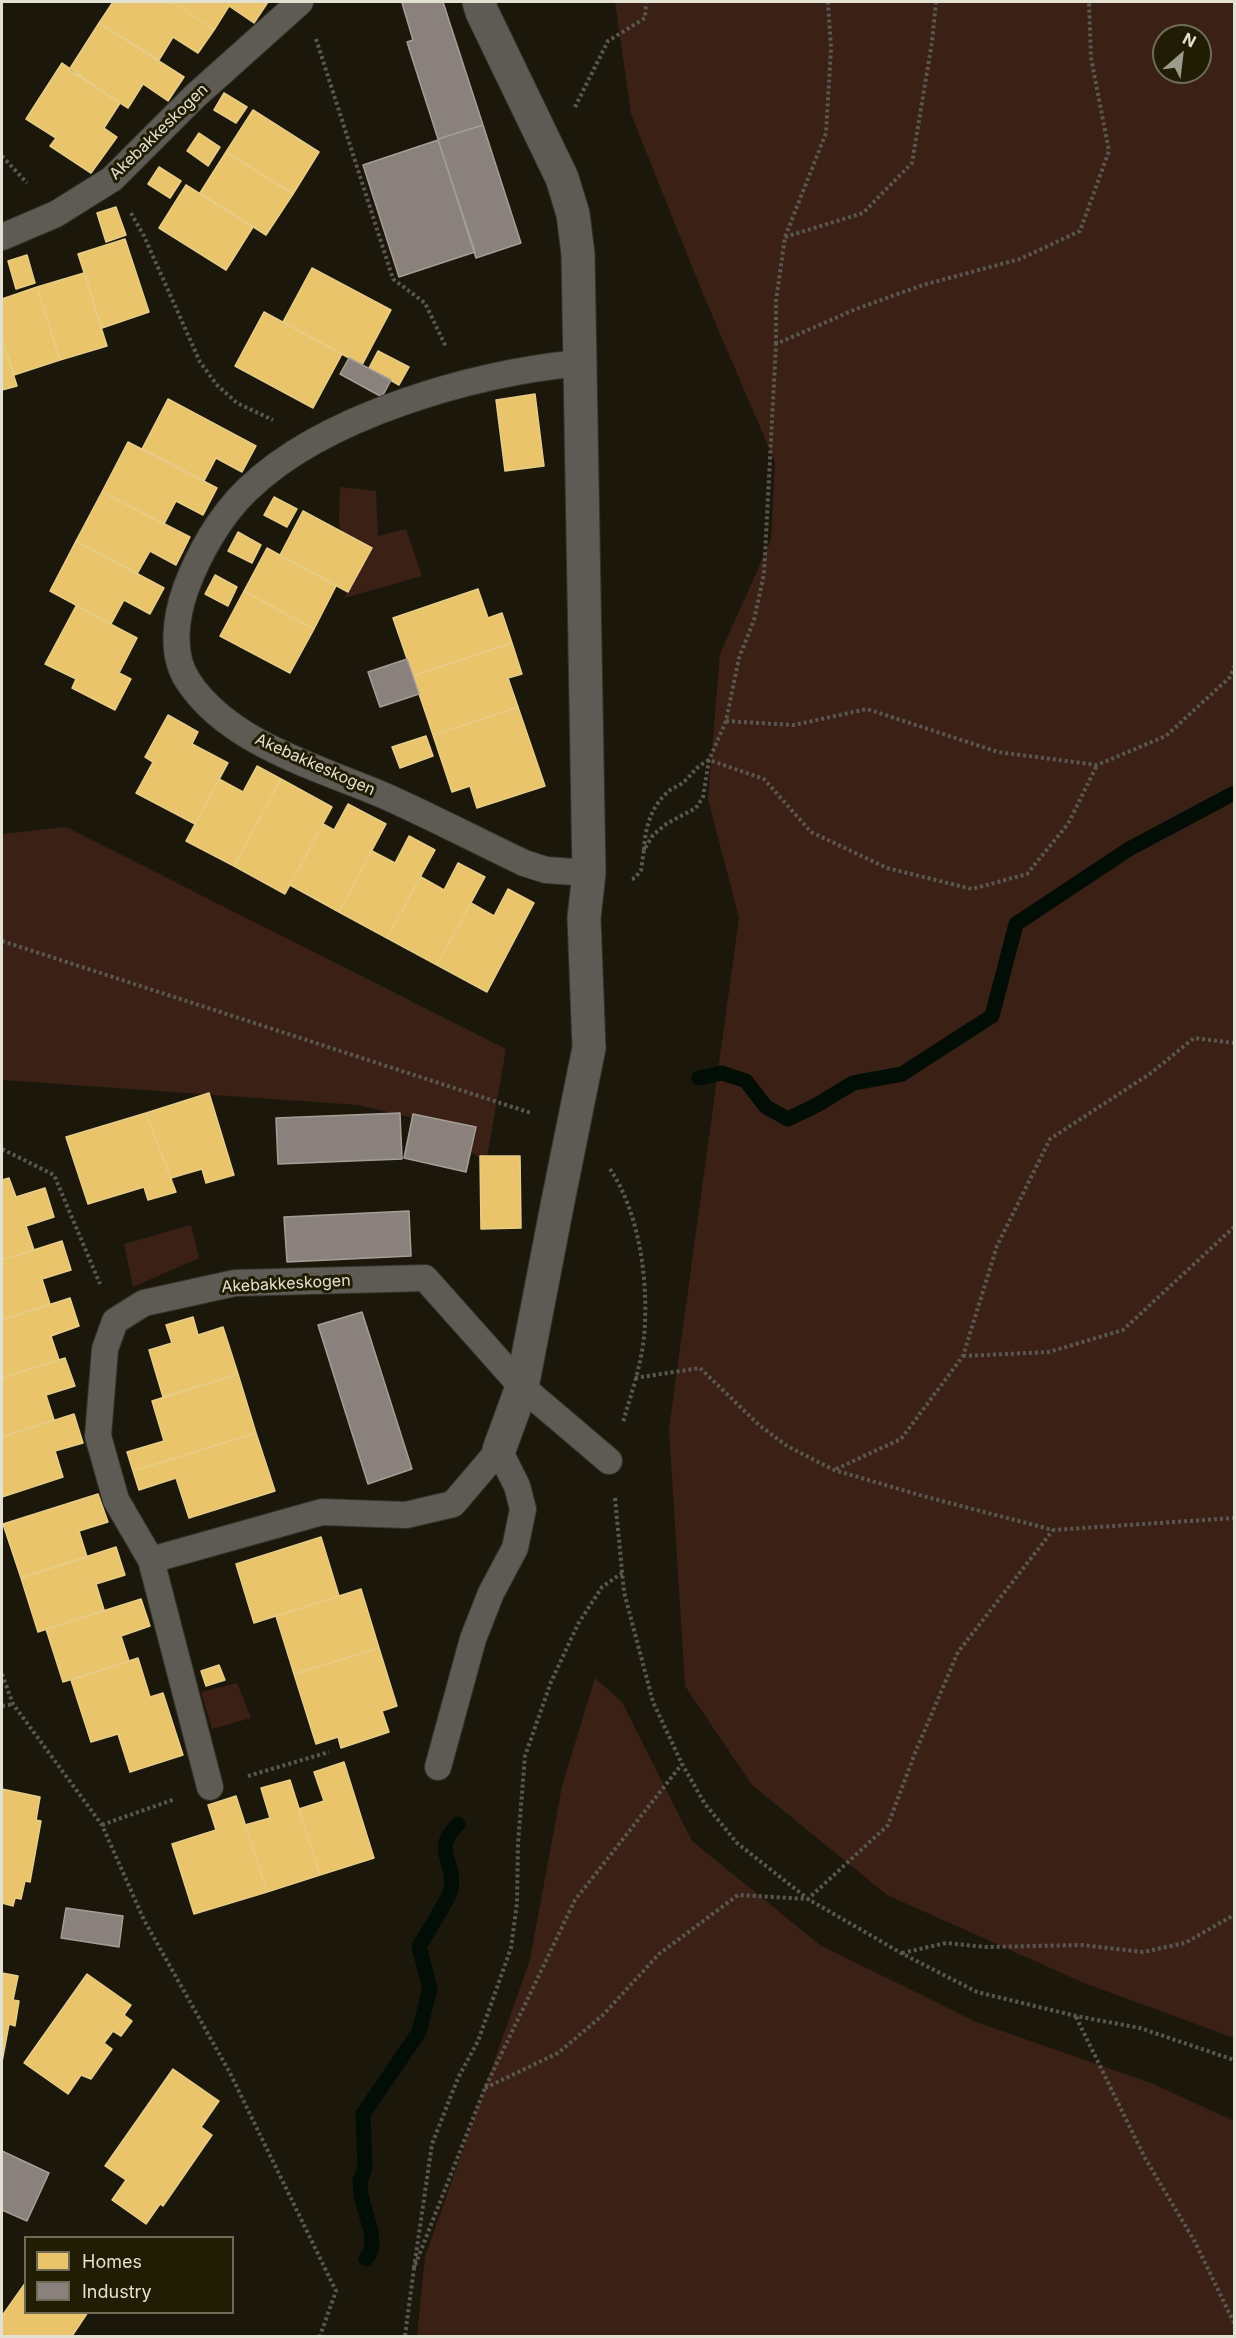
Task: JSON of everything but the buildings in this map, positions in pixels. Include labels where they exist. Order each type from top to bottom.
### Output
[{"type":"street","points":[[479,2],[562,178],[573,214],[578,254],[589,873],[584,918],[588,1048],[522,1387],[500,1450]]},
{"type":"lane","name":"Akebakkeskogen","points":[[2,237],[56,214],[111,178],[194,97],[300,2]]},
{"type":"lane","name":"Akebakkeskogen","points":[[580,363],[463,382],[383,411],[316,442],[276,465],[245,491],[217,526],[193,568],[181,602],[177,628],[177,653],[187,680],[203,700],[246,734],[289,756],[386,796],[524,863],[546,870],[589,873]]},
{"type":"lane","name":"Akebakkeskogen","points":[[116,1321],[144,1303],[235,1283],[425,1278],[522,1387],[609,1461]]},
{"type":"lane","points":[[116,1321],[105,1349],[98,1436],[116,1500],[151,1560],[210,1787]]},
{"type":"lane","points":[[151,1560],[322,1512],[406,1515],[453,1504],[500,1450],[517,1486],[523,1509],[515,1548],[491,1593],[473,1639],[438,1767]]},
{"type":"path","points":[[586,87],[608,41],[645,18],[646,2]]},
{"type":"path","points":[[644,850],[653,835],[666,824],[696,808],[703,797],[709,760],[726,721],[739,658],[754,620],[764,574],[776,344],[776,301],[785,237],[826,133],[831,48],[828,2]]},
{"type":"path","points":[[785,237],[863,213],[912,163],[932,42],[936,2]]},
{"type":"path","points":[[776,344],[856,309],[923,285],[1020,259],[1080,231],[1109,152],[1091,58],[1089,2]]},
{"type":"path","points":[[314,35],[393,279],[425,303],[463,382]]},
{"type":"path","points":[[111,178],[144,236],[200,362],[217,385],[237,403],[316,442]]},
{"type":"path","points":[[726,721],[794,725],[867,709],[998,752],[1097,765],[1166,736],[1230,677],[1234,667]]},
{"type":"path","points":[[627,881],[635,878],[641,870],[645,832],[657,804],[669,791],[682,784],[695,767],[709,760],[764,779],[811,832],[887,868],[972,889],[1027,874],[1068,824],[1097,765]]},
{"type":"path","points":[[2,941],[534,1114]]},
{"type":"path","points":[[834,1470],[901,1438],[963,1356],[997,1246],[1050,1140],[1151,1073],[1194,1038],[1234,1043]]},
{"type":"path","points":[[2,1149],[54,1175],[116,1321]]},
{"type":"path","points":[[603,1161],[618,1181],[634,1218],[644,1297],[644,1327],[635,1378],[620,1433],[609,1461],[619,1531],[624,1592],[653,1702],[682,1764],[705,1804],[737,1844],[808,1899],[901,1953],[977,1992],[1076,2016],[1140,2028],[1234,2060]]},
{"type":"path","points":[[963,1356],[1048,1352],[1123,1330],[1234,1227]]},
{"type":"path","points":[[635,1378],[700,1368],[759,1425],[787,1446],[834,1470],[1053,1530],[1234,1517]]},
{"type":"path","points":[[485,2088],[558,2053],[603,2015],[659,1954],[738,1895],[808,1899],[888,1825],[915,1753],[958,1653],[1053,1530]]},
{"type":"path","points":[[405,2337],[432,2144],[458,2079],[478,2041],[510,1948],[517,1903],[518,1843],[525,1756],[551,1682],[578,1624],[602,1587],[622,1572]]},
{"type":"path","points":[[2,1674],[13,1704],[102,1825],[144,1920],[230,2073],[336,2291],[320,2337]]},
{"type":"path","points":[[2,1706],[13,1704]]},
{"type":"path","points":[[414,2268],[485,2088],[575,1900],[682,1764]]},
{"type":"path","points":[[901,1953],[946,1943],[985,1947],[1082,1945],[1143,1952],[1185,1943],[1234,1915]]},
{"type":"path","points":[[1076,2016],[1145,2158],[1195,2241],[1234,2323]]},
{"type":"shaded area","points":[[615,2],[1234,2],[1234,2038],[1084,1983],[887,1895],[752,1785],[685,1686],[669,1429],[739,918],[708,799],[720,654],[771,540],[775,462],[703,294],[631,114]]},
{"type":"shaded area","points":[[340,487],[376,491],[378,536],[406,529],[422,576],[344,598],[357,575],[339,524]]},
{"type":"shaded area","points":[[66,827],[506,1049],[486,1163],[431,1122],[358,1105],[2,1080],[2,834]]},
{"type":"shaded area","points":[[191,1225],[199,1258],[133,1287],[124,1244]]},
{"type":"shaded area","points":[[595,1678],[622,1702],[692,1841],[820,1945],[976,2022],[1151,2083],[1234,2121],[1234,2336],[417,2336],[425,2257],[530,1960],[562,1786]]},
{"type":"shaded area","points":[[237,1683],[251,1718],[212,1729],[201,1692]]},
{"type":"waterway","points":[[699,1078],[722,1073],[746,1081],[766,1107],[788,1119],[817,1105],[853,1083],[902,1074],[992,1016],[1016,924],[1129,849],[1234,793]]},
{"type":"waterway","points":[[366,2259],[371,2251],[372,2242],[361,2196],[360,2181],[365,2168],[363,2114],[419,2032],[430,1988],[419,1947],[451,1889],[452,1879],[445,1849],[450,1833],[458,1824]]}]
